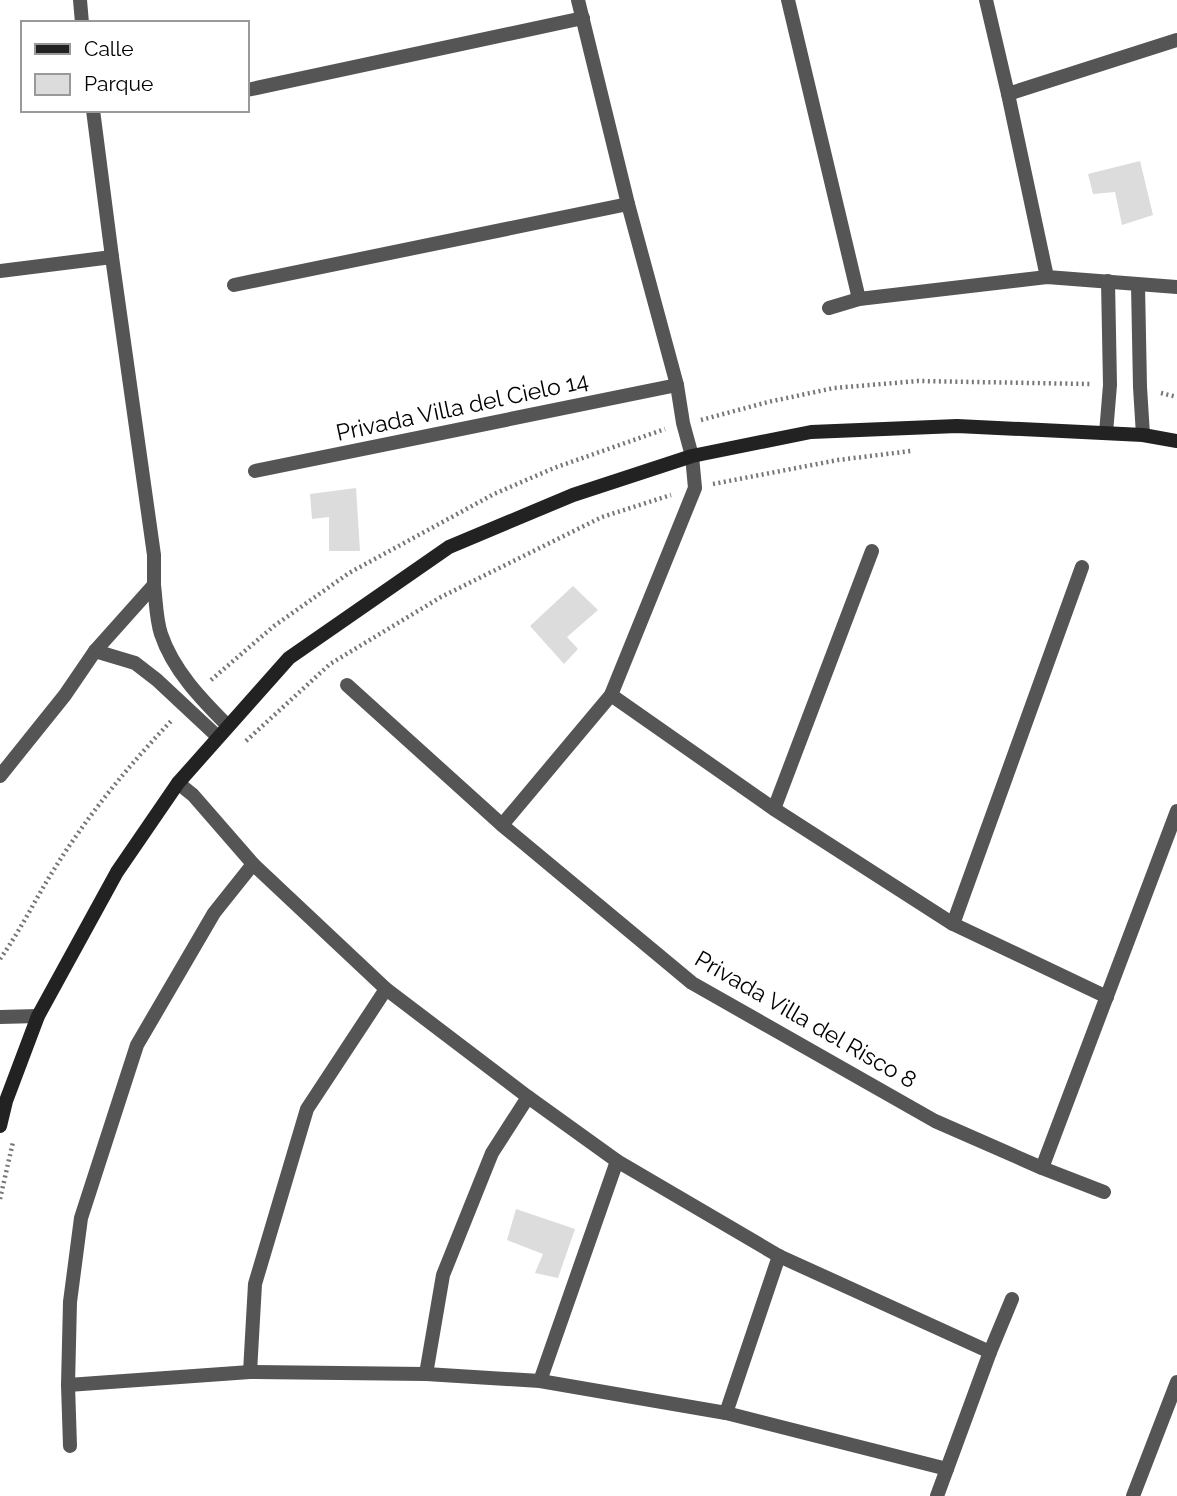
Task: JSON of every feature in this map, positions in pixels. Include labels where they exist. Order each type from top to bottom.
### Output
[{"type":"street","points":[[80,0],[82,21]]},
{"type":"street","points":[[502,825],[611,695],[695,488],[692,456],[677,385],[628,205],[578,0]]},
{"type":"street","points":[[788,0],[859,299]]},
{"type":"street","points":[[986,0],[1047,277]]},
{"type":"street","points":[[248,89],[583,18]]},
{"type":"street","points":[[1008,94],[1177,40]]},
{"type":"street","points":[[93,112],[154,555],[154,585],[160,631],[168,651],[223,731]]},
{"type":"street","points":[[234,285],[628,205]]},
{"type":"street","points":[[0,271],[112,257]]},
{"type":"street","points":[[829,308],[859,299],[1047,277],[1177,287]]},
{"type":"street","points":[[1106,433],[1110,385],[1108,281]]},
{"type":"street","points":[[1138,285],[1143,435]]},
{"type":"street","name":"Privada Villa del Cielo 14","points":[[256,471],[677,385]]},
{"type":"street","points":[[0,1126],[6,1101],[38,1016],[117,872],[178,783],[289,658],[449,547],[573,495],[692,456],[811,432],[957,426],[1143,435],[1177,441]]},
{"type":"street","points":[[774,809],[872,551]]},
{"type":"street","points":[[953,924],[1082,567]]},
{"type":"street","points":[[1,771],[65,695],[95,651],[154,585]]},
{"type":"street","points":[[95,651],[135,663],[185,706],[223,731]]},
{"type":"street","name":"Privada Villa del Risco 8","points":[[347,685],[502,825],[692,983],[935,1121],[1104,1192]]},
{"type":"street","points":[[611,695],[774,809],[953,924],[1107,997]]},
{"type":"street","points":[[178,783],[192,795],[253,864],[386,989],[617,1161],[779,1256],[990,1352]]},
{"type":"street","points":[[1042,1168],[1177,811]]},
{"type":"street","points":[[70,1446],[70,1302],[81,1218],[137,1045],[214,914],[253,864]]},
{"type":"street","points":[[250,1372],[255,1283],[307,1109],[386,989]]},
{"type":"street","points":[[0,1017],[38,1016]]},
{"type":"street","points":[[426,1374],[443,1275],[492,1153],[528,1097]]},
{"type":"street","points":[[540,1381],[617,1161]]},
{"type":"street","points":[[726,1413],[779,1256]]},
{"type":"street","points":[[937,1496],[1012,1300]]},
{"type":"street","points":[[68,1385],[250,1372],[426,1374],[540,1381],[726,1413],[947,1469]]},
{"type":"street","points":[[1133,1496],[1177,1382]]},
{"type":"path","points":[[196,694],[274,626],[349,573],[494,494],[554,468],[683,423],[834,388],[890,383],[918,381],[1110,385]]},
{"type":"path","points":[[1140,387],[1177,397]]},
{"type":"path","points":[[239,748],[330,664],[441,597],[602,517],[727,480],[838,460],[918,450]]},
{"type":"path","points":[[0,959],[54,870],[102,800],[185,706]]},
{"type":"path","points":[[0,1199],[15,1131]]},
{"type":"green space","points":[[1140,161],[1153,215],[1122,225],[1115,192],[1093,194],[1088,174]]},
{"type":"green space","points":[[356,488],[360,551],[329,551],[329,517],[312,519],[310,494]]},
{"type":"green space","points":[[573,586],[598,610],[567,637],[578,649],[564,664],[530,626]]},
{"type":"green space","points":[[516,1209],[575,1229],[558,1278],[535,1273],[543,1254],[507,1240]]}]
